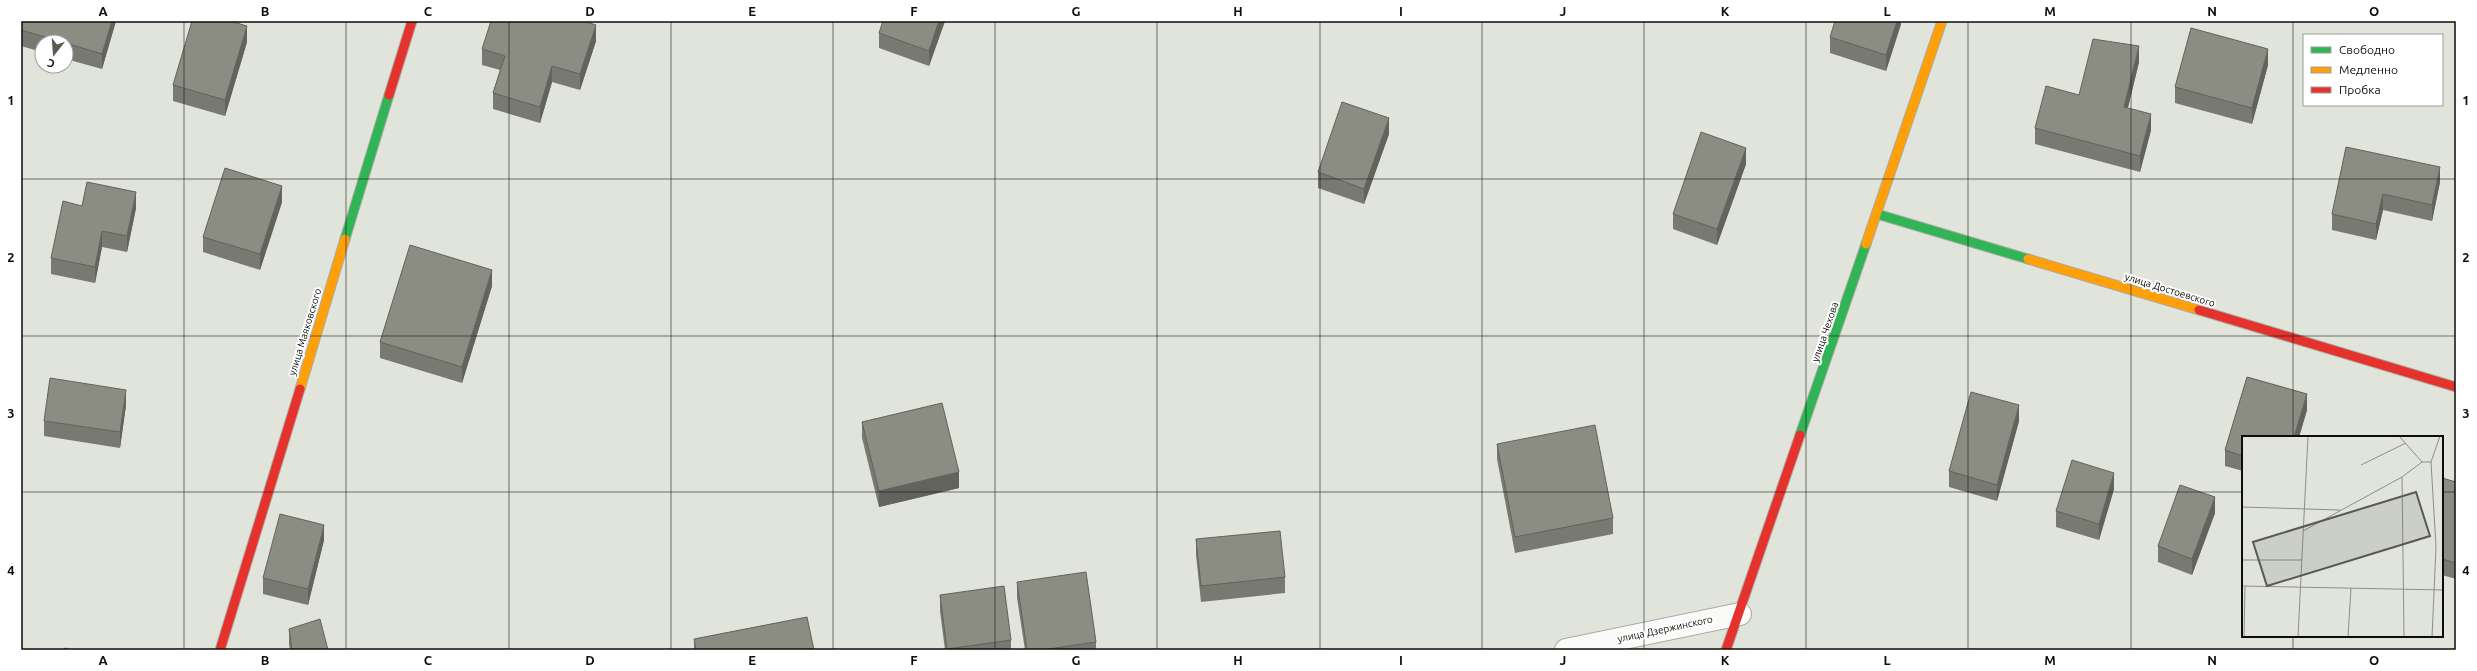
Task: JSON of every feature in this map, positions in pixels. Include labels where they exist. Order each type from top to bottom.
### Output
[{"type":"street","name":"улица Маяковского","points":[[220,650],[412,21]]},
{"type":"street","name":"улица Чехова","points":[[1726,650],[1740,614],[1942,21]]},
{"type":"street","name":"улица Достоевского","points":[[1877,214],[2456,387]]},
{"type":"street","name":"улица Дзержинского","points":[[1566,650],[1740,614]]},
{"type":"building","points":[[21,21],[112,21],[102,54],[74,45],[74,34],[35,34],[21,30]]},
{"type":"building","points":[[192,21],[230,21],[247,26],[225,100],[173,85]]},
{"type":"building","points":[[491,21],[584,21],[596,25],[580,74],[552,66],[540,107],[493,93],[505,56],[482,49]]},
{"type":"building","points":[[883,21],[939,21],[929,51],[879,33]]},
{"type":"building","points":[[1835,21],[1897,21],[1886,55],[1830,37]]},
{"type":"building","points":[[2191,28],[2268,49],[2252,108],[2175,87]]},
{"type":"building","points":[[2093,39],[2139,46],[2124,107],[2151,114],[2140,156],[2035,128],[2046,86],[2079,95]]},
{"type":"building","points":[[1342,102],[1389,118],[1364,189],[1318,172]]},
{"type":"building","points":[[1701,132],[1746,148],[1717,229],[1673,214]]},
{"type":"building","points":[[2346,147],[2440,167],[2432,205],[2383,194],[2376,224],[2332,214]]},
{"type":"building","points":[[225,168],[282,186],[260,254],[203,237]]},
{"type":"building","points":[[87,182],[136,192],[127,236],[102,231],[95,267],[51,258],[63,201],[82,206]]},
{"type":"building","points":[[410,245],[492,270],[462,367],[380,342]]},
{"type":"building","points":[[2247,377],[2307,394],[2294,436],[2242,436],[2242,456],[2225,450]]},
{"type":"building","points":[[50,378],[126,390],[120,432],[44,421]]},
{"type":"building","points":[[1971,392],[2019,405],[1997,485],[1949,471]]},
{"type":"building","points":[[942,403],[959,472],[879,491],[862,422]]},
{"type":"building","points":[[1595,425],[1613,518],[1515,537],[1497,444]]},
{"type":"building","points":[[2072,460],[2114,473],[2099,524],[2056,511]]},
{"type":"building","points":[[2443,478],[2456,482],[2456,563],[2443,559]]},
{"type":"building","points":[[2180,485],[2215,497],[2192,559],[2158,546]]},
{"type":"building","points":[[280,514],[324,525],[308,589],[263,578]]},
{"type":"building","points":[[1280,531],[1285,577],[1201,586],[1196,539]]},
{"type":"building","points":[[1086,572],[1096,642],[1042,650],[1027,650],[1017,582]]},
{"type":"building","points":[[1004,586],[1011,640],[947,649],[940,595]]},
{"type":"building","points":[[807,617],[814,650],[696,650],[694,639]]},
{"type":"building","points":[[320,619],[328,650],[292,650],[289,629]]},
{"type":"traffic: fast","points":[[345,239],[389,95]]},
{"type":"traffic: fast","points":[[1877,214],[2028,259]]},
{"type":"traffic: fast","points":[[1800,435],[1866,244]]},
{"type":"traffic: slow","points":[[1866,244],[1942,21]]},
{"type":"traffic: slow","points":[[300,389],[345,239]]},
{"type":"traffic: slow","points":[[2028,259],[2199,310]]},
{"type":"traffic: jam","points":[[389,95],[412,21]]},
{"type":"traffic: jam","points":[[2199,310],[2456,387]]},
{"type":"traffic: jam","points":[[220,650],[300,389]]},
{"type":"traffic: jam","points":[[1726,650],[1800,435]]}]
